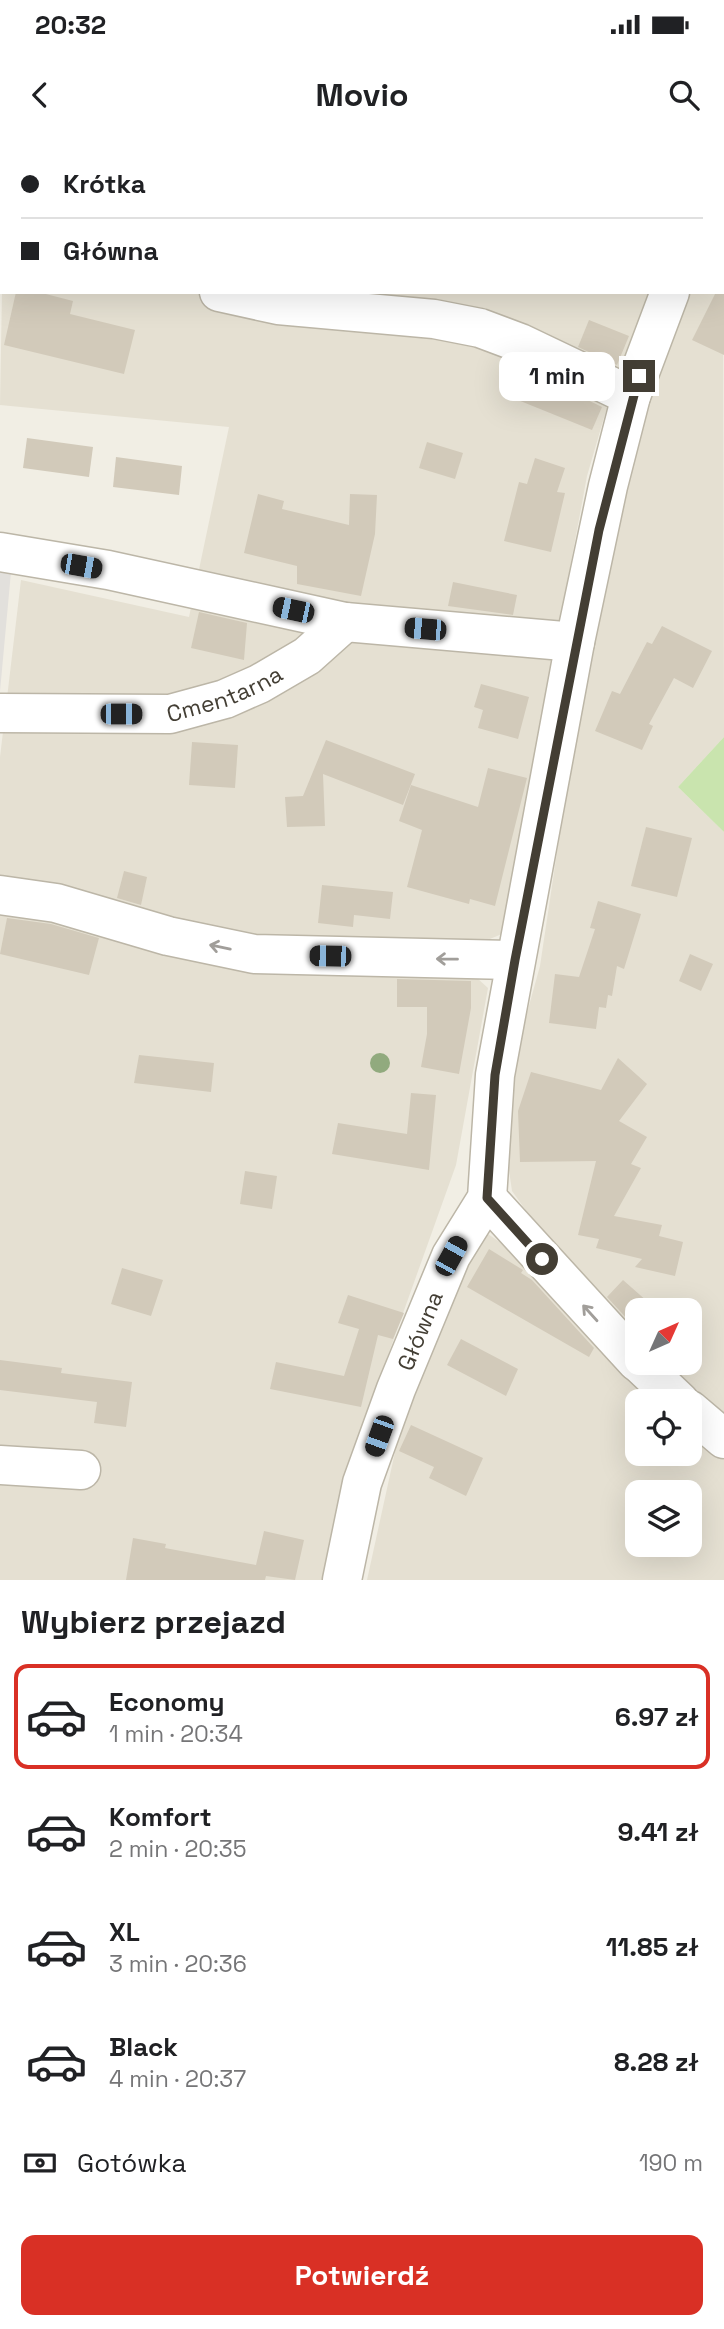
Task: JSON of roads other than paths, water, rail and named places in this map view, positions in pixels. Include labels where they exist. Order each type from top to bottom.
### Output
[{"type":"street","points":[[228,294],[278,305],[434,319],[480,328],[520,343],[631,396]]},
{"type":"street","name":"Główna","points":[[342,1580],[362,1483],[396,1389],[451,1256],[487,1198],[495,1075],[575,642],[608,486],[631,396],[669,294]]},
{"type":"street","points":[[0,552],[108,570],[345,622],[575,642]]},
{"type":"street","name":"Cmentarna","points":[[0,713],[170,714],[225,699],[259,684],[307,656],[345,622]]},
{"type":"street","points":[[0,895],[56,903],[168,936],[254,954],[515,960]]},
{"type":"street","points":[[487,1198],[625,1349]]},
{"type":"street","points":[[652,1376],[666,1389]]},
{"type":"street","points":[[702,1420],[724,1439]]},
{"type":"street","points":[[0,1465],[81,1470]]}]
